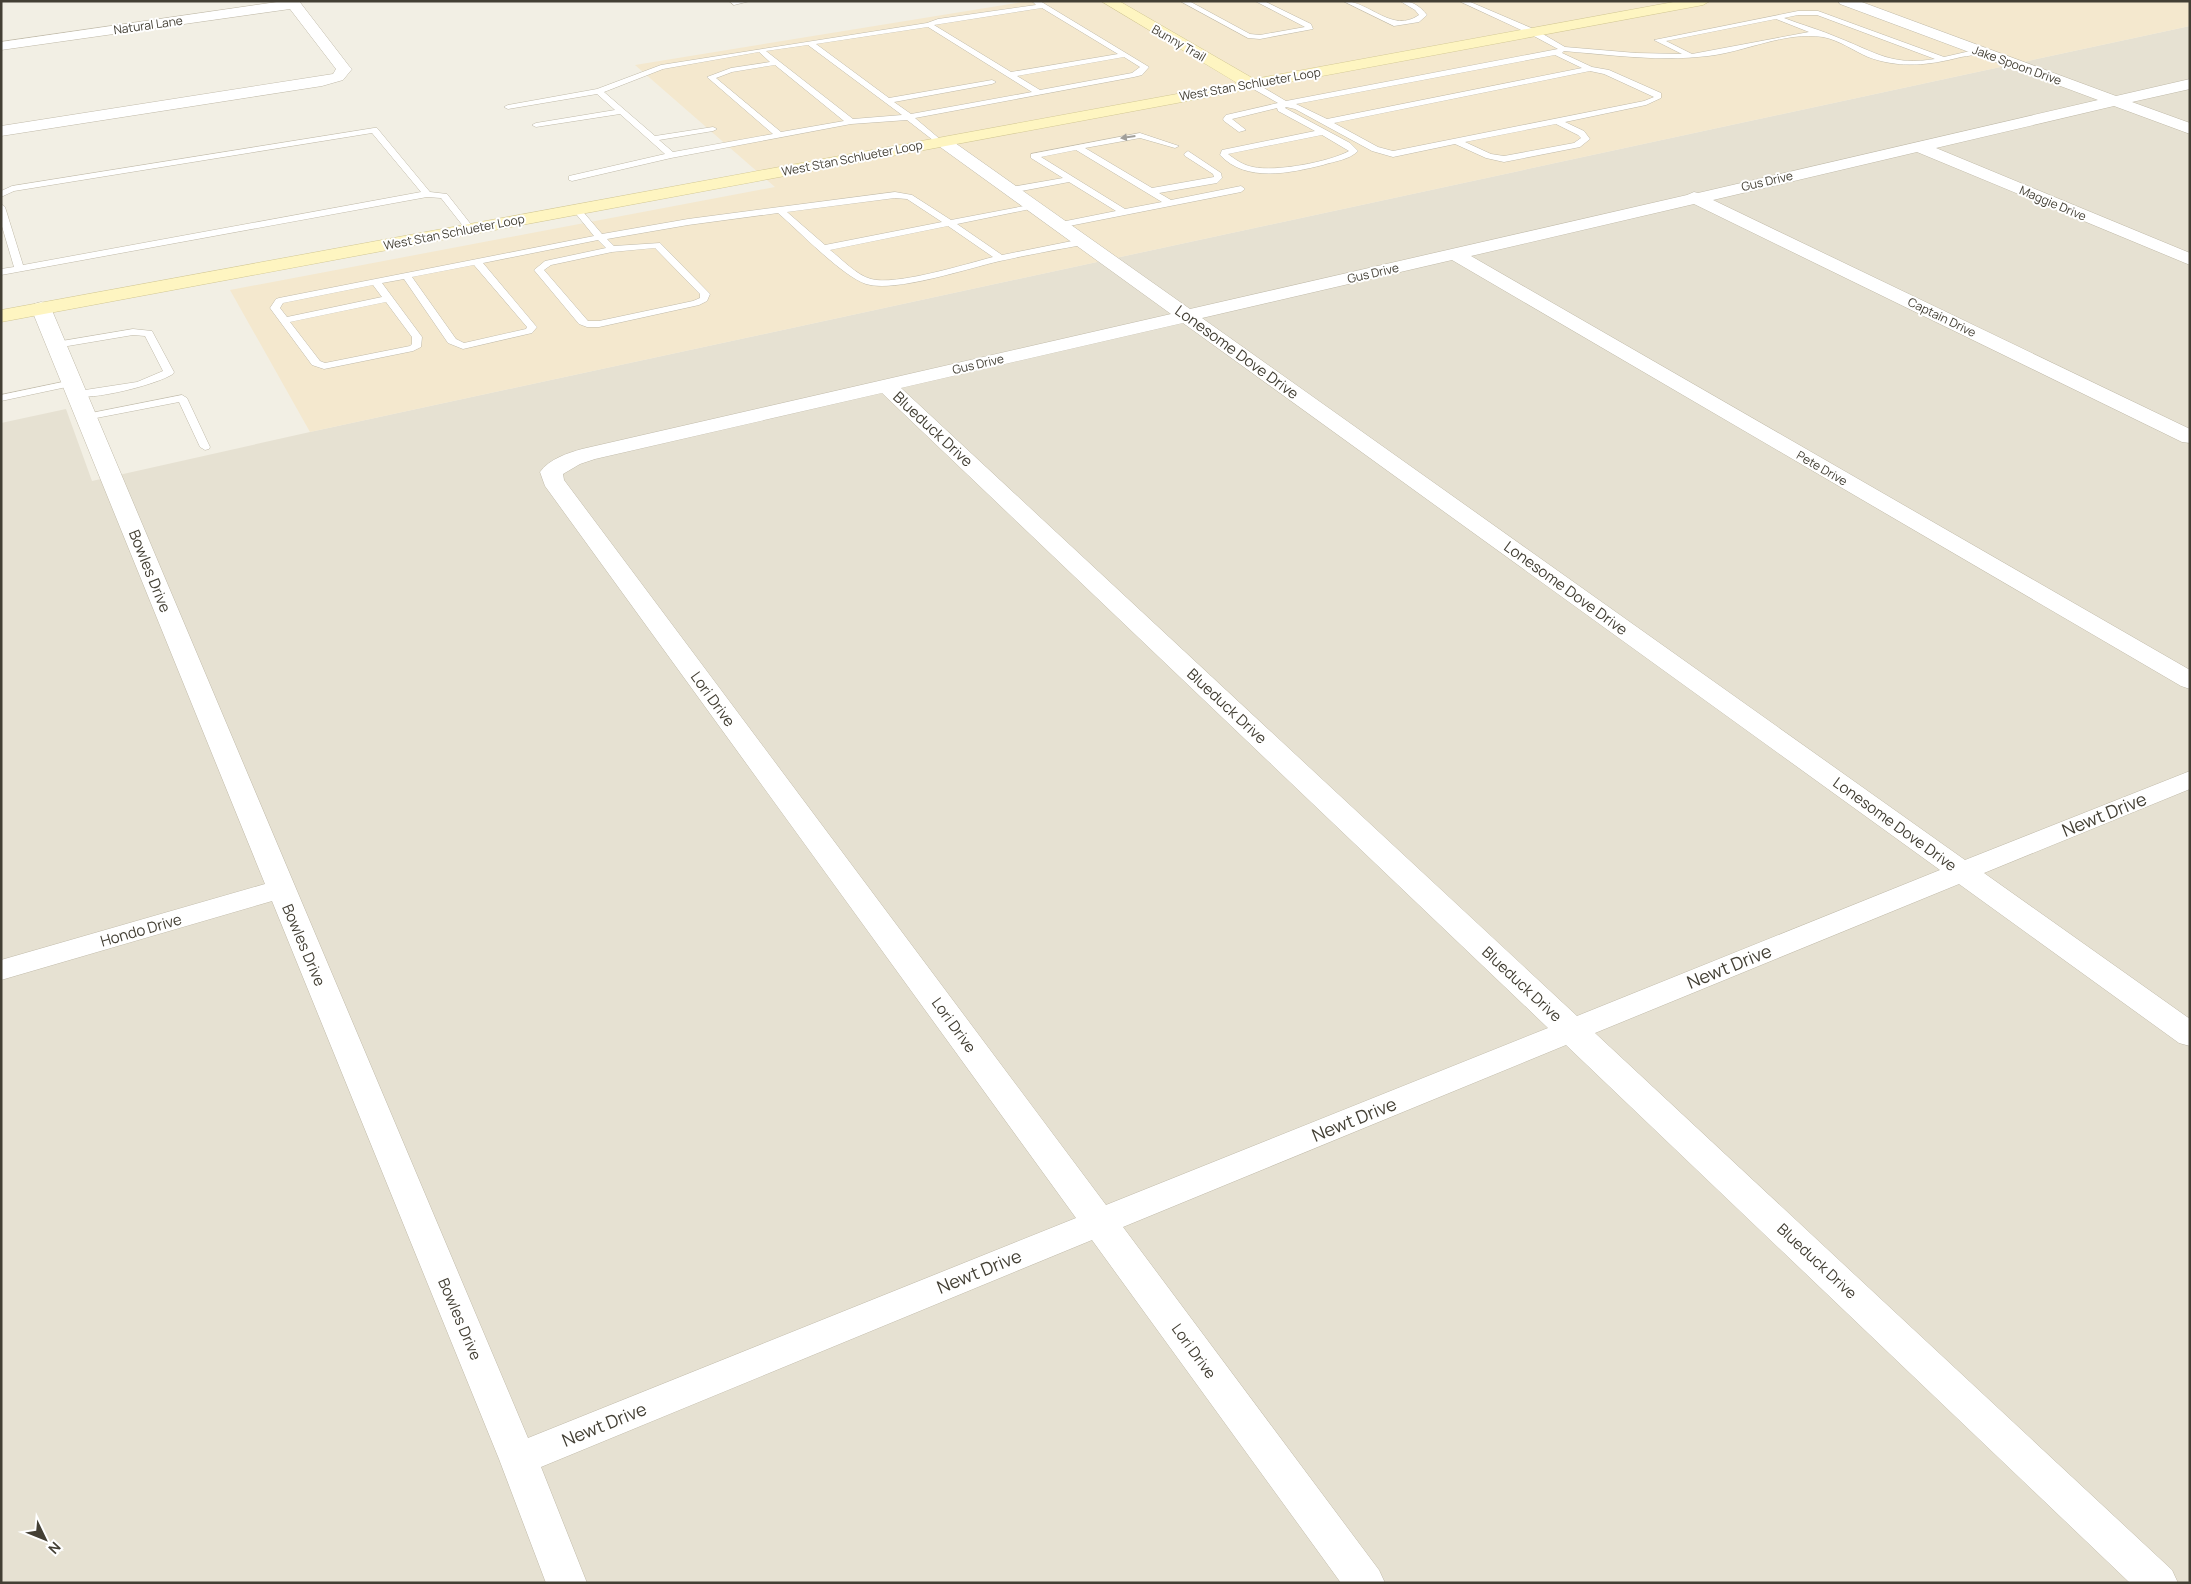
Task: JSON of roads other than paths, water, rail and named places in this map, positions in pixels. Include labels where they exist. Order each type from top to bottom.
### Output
[{"type":"main road","name":"Bunny Trail","points":[[1108,1],[1251,84]]},
{"type":"main road","name":"West Stan Schlueter Loop","points":[[1,316],[1703,1]]},
{"type":"street","name":"Jake Spoon Drive","points":[[1845,1],[2190,128]]},
{"type":"street","name":"Natural Lane","points":[[1,46],[293,3]]},
{"type":"street","points":[[1,131],[338,77],[344,69],[293,3]]},
{"type":"street","name":"Gus Drive","points":[[558,467],[572,459],[590,454],[2190,84]]},
{"type":"street","name":"Lonesome Dove Drive","points":[[940,141],[2190,1035]]},
{"type":"street","name":"Maggie Drive","points":[[1917,146],[2190,260]]},
{"type":"street","name":"Captain Drive","points":[[1694,198],[2190,437]]},
{"type":"street","name":"Pete Drive","points":[[1455,254],[2190,681]]},
{"type":"street","name":"Bowles Drive","points":[[41,308],[518,1459],[567,1583]]},
{"type":"street","name":"Blueduck Drive","points":[[886,385],[2158,1583]]},
{"type":"street","name":"Lori Drive","points":[[558,467],[551,472],[553,481],[1365,1583]]},
{"type":"street","name":"Newt Drive","points":[[518,1459],[2190,779]]},
{"type":"street","name":"Hondo Drive","points":[[1,970],[281,889]]},
{"type":"lane","points":[[732,1],[734,3],[747,1]]},
{"type":"lane","points":[[1183,1],[1248,36],[1260,37],[1309,29],[1308,26],[1258,1]]},
{"type":"lane","points":[[1346,1],[1394,24],[1416,20],[1423,14],[1418,8],[1403,1]]},
{"type":"lane","points":[[1251,84],[1285,104],[1298,107],[1386,153],[1403,153],[1458,142],[1646,102],[1657,98],[1658,95],[1606,72],[1590,69],[1559,51],[1533,32],[1462,1]]},
{"type":"lane","points":[[508,107],[600,91],[661,68],[760,50],[929,25],[938,21],[1039,3],[1145,67],[1144,70],[1134,75],[909,117],[851,122],[671,155],[572,178]]},
{"type":"lane","points":[[1690,55],[1658,40],[1798,12],[1818,13],[1943,59]]},
{"type":"lane","points":[[1775,17],[1873,56],[1899,64],[1920,64],[1979,51]]},
{"type":"lane","points":[[929,25],[1038,93]]},
{"type":"lane","points":[[1242,130],[1227,119],[1285,104],[1559,51],[1675,56],[1710,54],[1796,37],[1823,35]]},
{"type":"lane","points":[[812,42],[812,46],[940,141]]},
{"type":"lane","points":[[760,50],[851,122]]},
{"type":"lane","points":[[1009,75],[1125,55]]},
{"type":"lane","points":[[776,63],[731,70],[711,77],[780,136]]},
{"type":"lane","points":[[1326,122],[1590,69]]},
{"type":"lane","points":[[886,101],[992,82]]},
{"type":"lane","points":[[600,91],[671,155]]},
{"type":"lane","points":[[1285,104],[1281,109],[1347,145],[1354,151],[1344,157],[1299,163],[1264,172],[1249,169],[1224,154],[1225,152],[1323,132]]},
{"type":"lane","points":[[536,126],[622,111]]},
{"type":"lane","points":[[1458,142],[1489,156],[1504,159],[1577,145],[1586,139],[1581,133],[1557,121]]},
{"type":"lane","points":[[653,139],[713,129]]},
{"type":"lane","points":[[1,194],[12,189],[374,130],[427,194]]},
{"type":"lane","points":[[1123,212],[1034,156],[1140,135],[1168,144]]},
{"type":"lane","points":[[1253,137],[1278,151]]},
{"type":"lane","points":[[1077,146],[1156,191],[1170,203]]},
{"type":"lane","points":[[1184,154],[1217,173],[1218,178],[1205,183],[1156,191],[1203,176],[1203,173],[1184,154]]},
{"type":"lane","points":[[1011,190],[1070,179]]},
{"type":"lane","points":[[1059,225],[1242,189]]},
{"type":"lane","points":[[1,272],[427,194],[444,196],[470,229]]},
{"type":"lane","points":[[375,281],[417,337],[417,345],[413,348],[324,366],[316,363],[289,319],[275,308],[279,301],[375,281],[600,237],[688,222],[895,195],[909,197],[1000,258]]},
{"type":"lane","points":[[825,248],[1032,206]]},
{"type":"lane","points":[[1,208],[19,269]]},
{"type":"lane","points":[[576,209],[612,249]]},
{"type":"lane","points":[[780,210],[850,270],[868,282],[892,283],[1000,258],[1082,242]]},
{"type":"lane","points":[[657,245],[705,294],[704,299],[696,303],[599,324],[582,322],[539,270],[548,263],[612,249],[657,245]]},
{"type":"lane","points":[[406,275],[452,341],[463,346],[529,331],[532,327],[476,261]]},
{"type":"lane","points":[[289,319],[388,299]]},
{"type":"lane","points":[[359,313],[365,312],[377,302]]},
{"type":"lane","points":[[289,319],[323,320]]},
{"type":"lane","points":[[56,345],[133,332],[149,333],[169,372],[163,377],[149,382],[78,398]]},
{"type":"lane","points":[[1,398],[182,398],[205,447]]}]
